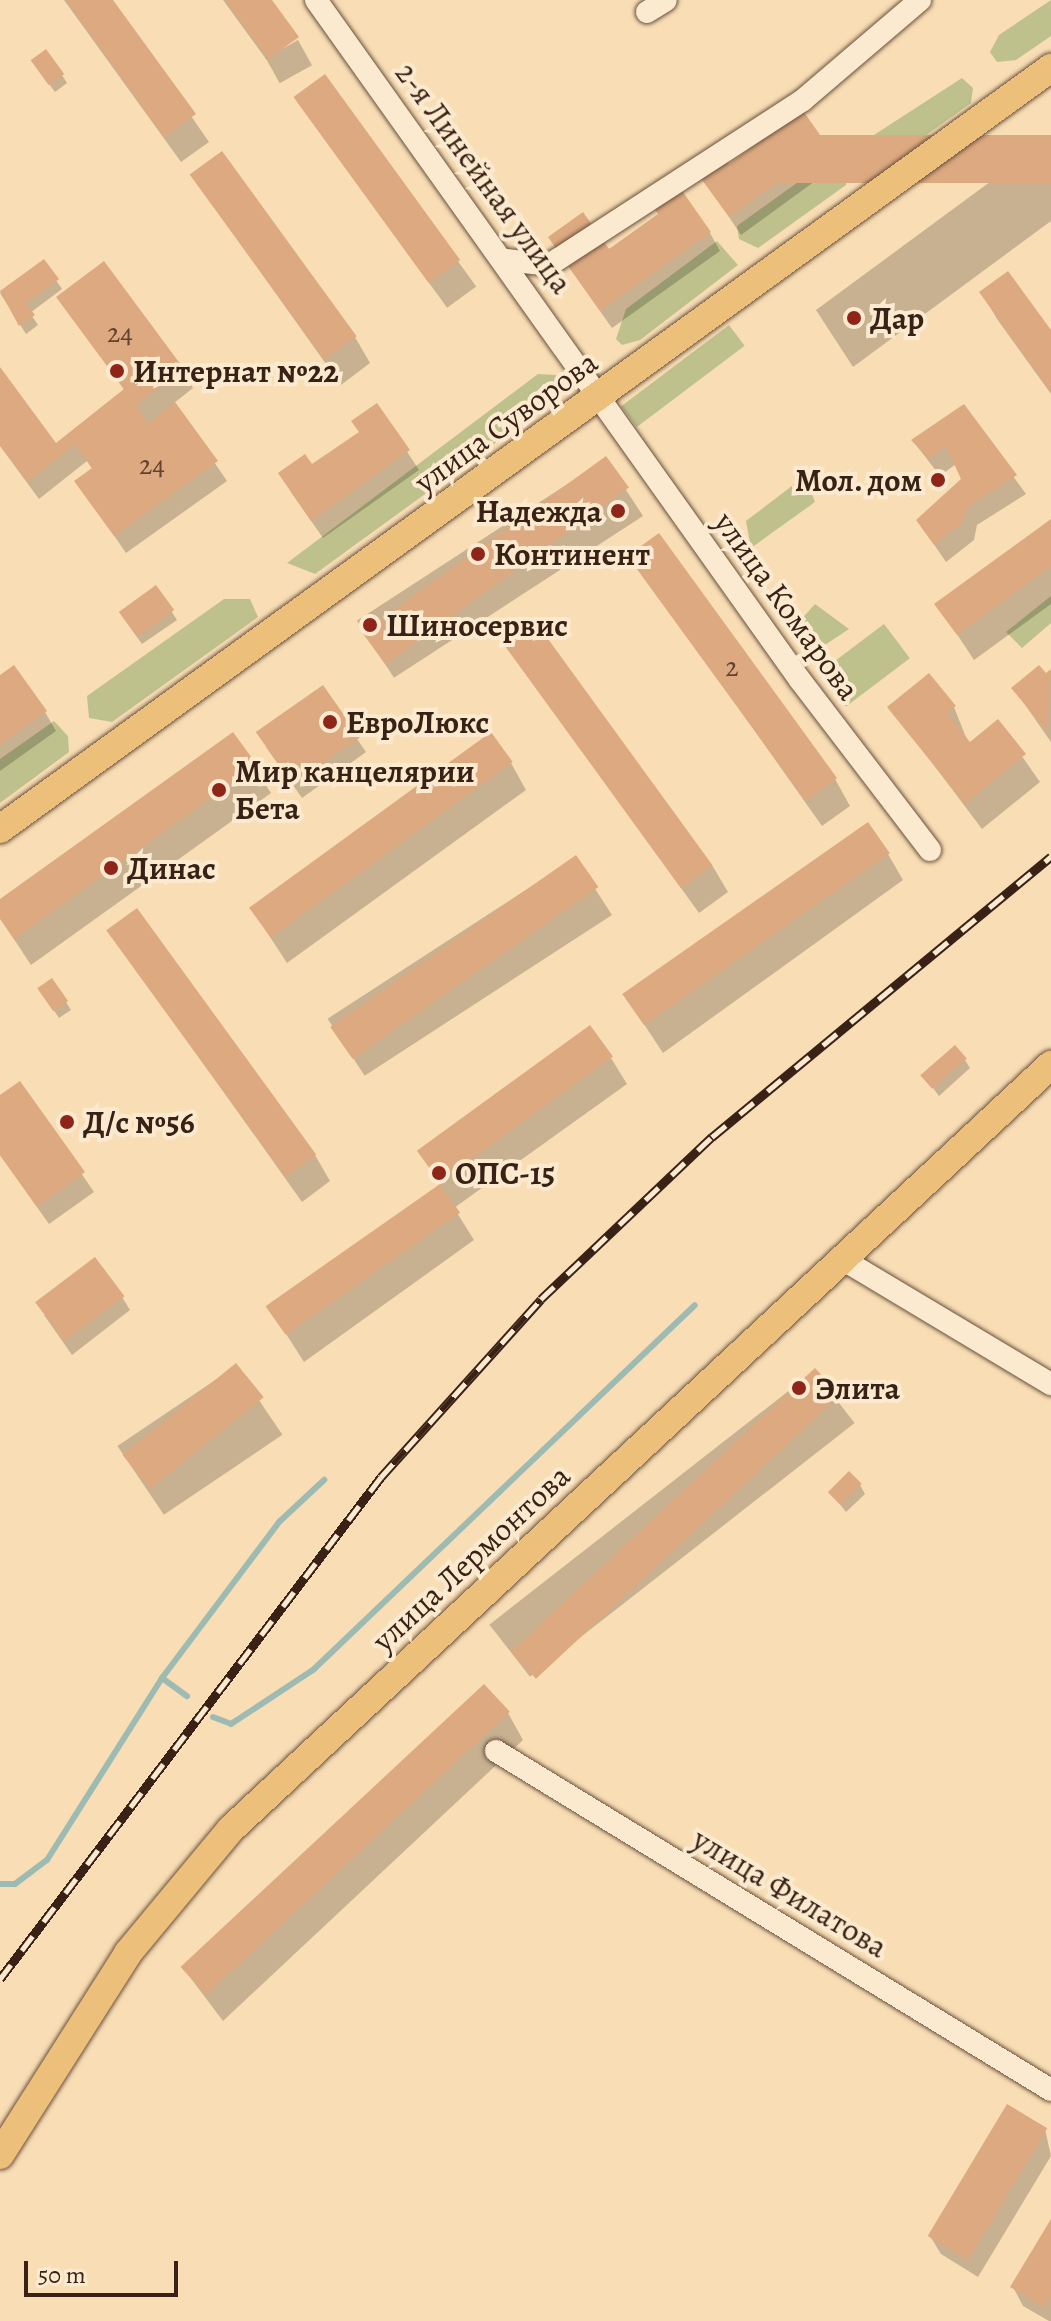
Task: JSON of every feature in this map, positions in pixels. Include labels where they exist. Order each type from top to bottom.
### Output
[{"type":"main road","name":"улица Суворова","points":[[0,829],[1051,68]]},
{"type":"main road","name":"улица Лермонтова","points":[[0,2155],[128,1953],[231,1829],[1051,1065]]},
{"type":"street","name":"2-я Линейная улица","points":[[316,0],[506,260],[598,396]]},
{"type":"street","points":[[506,260],[549,265],[803,100],[920,0]]},
{"type":"street","name":"улица Комарова","points":[[598,396],[930,850]]},
{"type":"street","points":[[842,1259],[1051,1384]]},
{"type":"street","name":"улица Филатова","points":[[496,1751],[1051,2090]]},
{"type":"green space","points":[[1051,0],[1051,36],[1016,60],[997,62],[990,52],[999,35]]},
{"type":"green space","points":[[962,78],[973,88],[971,103],[875,172],[860,166],[860,144]]},
{"type":"green space","points":[[837,154],[849,170],[846,185],[758,248],[739,239],[737,226]]},
{"type":"green space","points":[[717,241],[738,265],[640,340],[622,345],[616,339],[626,309]]},
{"type":"green space","points":[[729,325],[745,346],[637,427],[621,406]]},
{"type":"green space","points":[[538,374],[556,375],[564,393],[315,574],[287,563]]},
{"type":"green space","points":[[805,476],[815,502],[751,548],[746,521]]},
{"type":"green space","points":[[1051,596],[1051,623],[1022,648],[1006,632]]},
{"type":"green space","points":[[224,599],[250,599],[258,617],[112,722],[89,718],[87,696]]},
{"type":"green space","points":[[815,604],[849,629],[807,657],[789,633]]},
{"type":"green space","points":[[884,624],[910,658],[846,706],[820,672]]},
{"type":"green space","points":[[54,721],[68,736],[69,752],[0,803],[0,759]]},
{"type":"building","points":[[66,0],[113,0],[196,114],[164,137]]},
{"type":"building","points":[[225,0],[272,0],[299,37],[268,59]]},
{"type":"building","points":[[46,49],[64,74],[49,85],[31,60]]},
{"type":"building","points":[[325,74],[460,260],[429,283],[293,97]]},
{"type":"building","points":[[796,101],[828,146],[729,217],[697,173],[723,155],[729,164],[777,129]]},
{"type":"building","points":[[756,135],[1051,135],[1051,183],[756,183]]},
{"type":"building","points":[[222,151],[357,336],[324,360],[190,175]]},
{"type":"building","points":[[678,185],[711,232],[600,311],[548,237],[583,212],[609,249],[658,214],[651,204]]},
{"type":"building","points":[[44,259],[59,279],[26,303],[35,315],[19,326],[0,291]]},
{"type":"building","points":[[104,261],[184,369],[136,405],[148,423],[175,402],[218,461],[114,536],[74,481],[92,468],[75,444],[28,482],[0,445],[0,367],[56,443],[124,389],[56,297]]},
{"type":"building","points":[[1008,271],[1051,330],[1051,392],[979,292]]},
{"type":"building","points":[[377,403],[410,450],[311,521],[278,473],[305,454],[312,464],[359,432],[351,421]]},
{"type":"building","points":[[964,404],[1017,475],[968,507],[964,521],[934,545],[916,520],[961,479],[946,446],[929,459],[911,440]]},
{"type":"building","points":[[606,456],[629,488],[385,664],[362,633]]},
{"type":"building","points":[[1051,519],[1051,566],[957,635],[934,604]]},
{"type":"building","points":[[659,533],[837,778],[806,801],[627,556]]},
{"type":"building","points":[[156,585],[174,610],[137,637],[119,612]]},
{"type":"building","points":[[535,621],[713,865],[681,888],[503,644]]},
{"type":"building","points":[[14,665],[47,711],[0,745],[0,675]]},
{"type":"building","points":[[1039,665],[1046,673],[1051,669],[1047,731],[1011,688]]},
{"type":"building","points":[[929,673],[956,706],[946,713],[970,742],[998,719],[1026,754],[965,804],[887,707]]},
{"type":"building","points":[[323,685],[360,737],[293,784],[256,732]]},
{"type":"building","points":[[233,732],[257,765],[14,939],[0,919],[0,899]]},
{"type":"building","points":[[491,732],[513,762],[271,938],[249,908]]},
{"type":"building","points":[[868,822],[890,853],[644,1025],[622,994]]},
{"type":"building","points":[[576,855],[598,887],[353,1059],[330,1027]]},
{"type":"building","points":[[137,908],[316,1155],[286,1177],[106,930]]},
{"type":"building","points":[[52,978],[68,1001],[53,1011],[37,988]]},
{"type":"building","points":[[590,1025],[613,1057],[440,1182],[417,1151]]},
{"type":"building","points":[[955,1045],[967,1059],[932,1089],[920,1075]]},
{"type":"building","points":[[20,1081],[85,1172],[37,1207],[0,1155],[0,1095]]},
{"type":"building","points":[[440,1184],[460,1213],[286,1335],[266,1306]]},
{"type":"building","points":[[95,1257],[124,1296],[65,1341],[35,1302]]},
{"type":"building","points":[[236,1363],[264,1397],[150,1489],[123,1455]]},
{"type":"building","points":[[815,1368],[840,1395],[536,1679],[511,1652]]},
{"type":"building","points":[[849,1471],[862,1484],[841,1505],[828,1492]]},
{"type":"building","points":[[484,1684],[510,1712],[206,1995],[180,1967]]},
{"type":"building","points":[[1007,2104],[1047,2128],[968,2260],[928,2236]]},
{"type":"building","points":[[1051,2219],[1051,2297],[1045,2308],[1010,2287]]},
{"type":"waterway","points":[[213,1717],[231,1724],[313,1670],[695,1305]]},
{"type":"waterway","points":[[0,1884],[15,1884],[47,1860],[162,1678],[279,1522],[324,1480]]},
{"type":"waterway","points":[[162,1678],[187,1696]]},
{"type":"railway","points":[[0,1979],[381,1477],[541,1299],[712,1137],[1051,857]]},
{"type":"place","name":"Дар","points":[[854,318]]},
{"type":"place","name":"Интернат №22","points":[[117,371]]},
{"type":"place","name":"Мол. дом","points":[[938,480]]},
{"type":"place","name":"Надежда","points":[[618,511]]},
{"type":"place","name":"Континент","points":[[478,554]]},
{"type":"place","name":"Шиносервис","points":[[370,625]]},
{"type":"place","name":"ЕвроЛюкс","points":[[330,722]]},
{"type":"place","name":"Мир канцелярии Бета","points":[[219,790]]},
{"type":"place","name":"Динас","points":[[111,868]]},
{"type":"place","name":"Д/с №56","points":[[67,1122]]},
{"type":"place","name":"ОПС-15","points":[[439,1173]]},
{"type":"place","name":"Элита","points":[[799,1388]]}]
